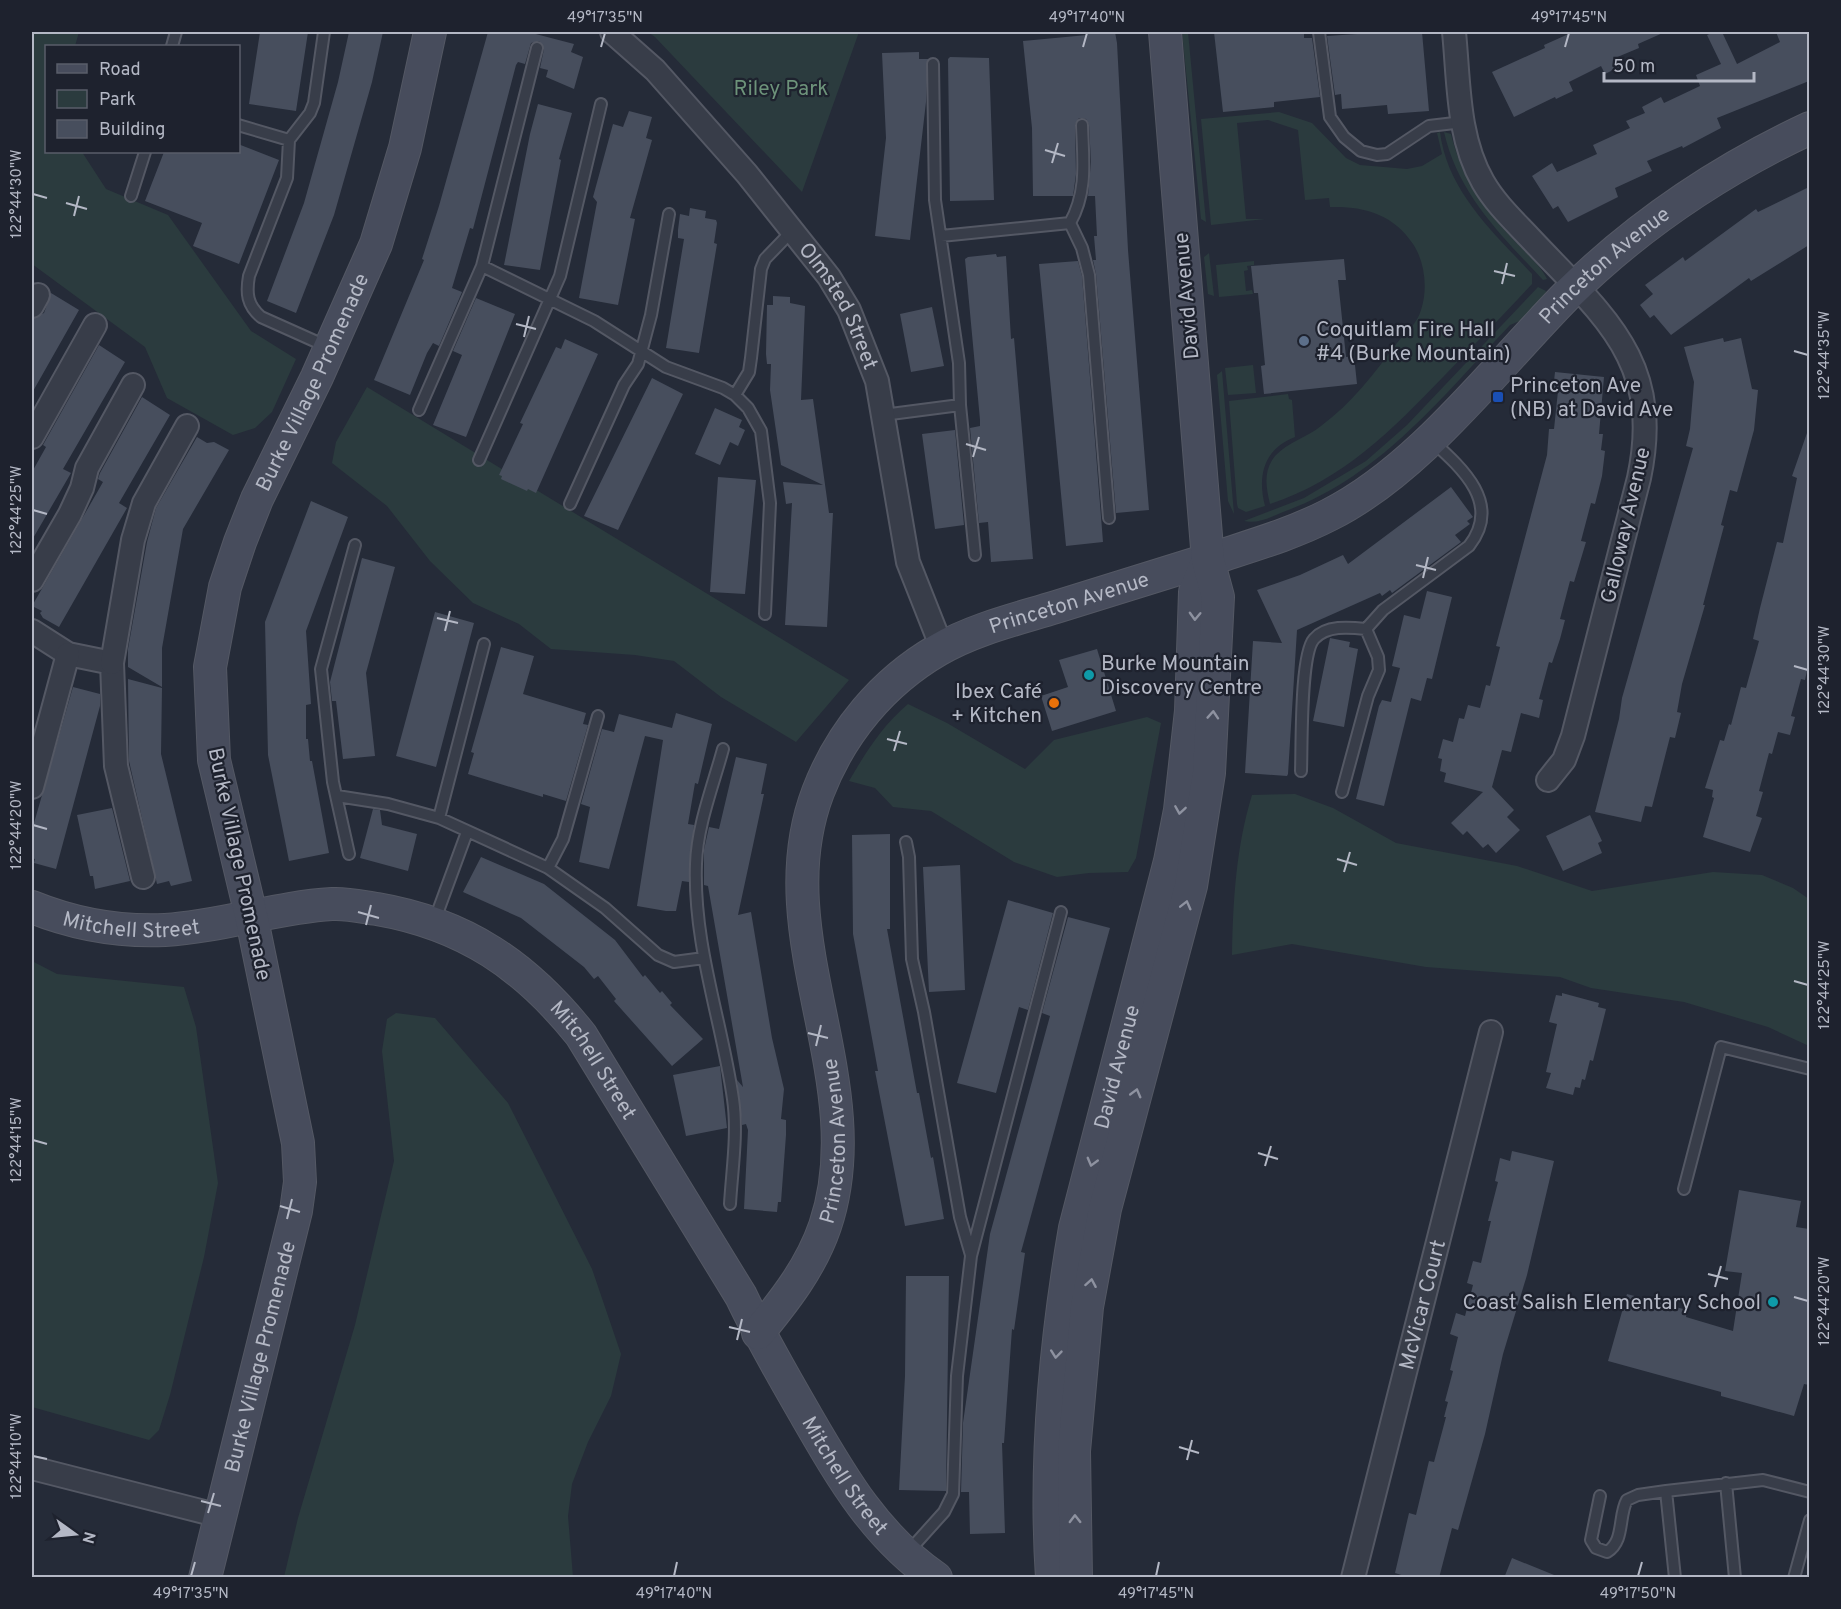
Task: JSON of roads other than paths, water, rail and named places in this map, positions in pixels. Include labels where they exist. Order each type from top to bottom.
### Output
[{"type":"street","name":"Burke Village Promenade","points":[[205,1578],[296,1211],[300,1182],[298,1143],[251,915],[214,760],[210,667],[225,587],[240,542],[257,499],[330,348],[376,244],[405,148],[430,32]]},
{"type":"street","name":"Olmsted Street","points":[[612,32],[670,86],[829,277],[849,310],[877,381],[908,562],[942,648]]},
{"type":"street","name":"David Avenue","points":[[1076,1578],[1074,1450],[1087,1307],[1105,1209],[1191,886],[1209,773],[1218,597],[1208,560],[1165,32]]},
{"type":"street","name":"Galloway Avenue","points":[[1459,32],[1463,122],[1469,152],[1494,198],[1616,332],[1628,352],[1641,385],[1646,439],[1639,478],[1573,736],[1564,760],[1548,780]]},
{"type":"street","name":"Princeton Avenue","points":[[758,1333],[789,1293],[811,1259],[825,1226],[837,1170],[837,1106],[801,897],[803,858],[812,812],[831,762],[863,714],[900,676],[942,648],[1009,622],[1276,538],[1331,514],[1380,484],[1430,439],[1576,287],[1642,230],[1736,166],[1809,128]]},
{"type":"street","points":[[32,437],[95,325]]},
{"type":"street","points":[[32,580],[70,514],[82,488],[87,468],[133,385]]},
{"type":"street","points":[[143,877],[116,766],[112,663],[133,540],[144,503],[188,426]]},
{"type":"street","name":"David Avenue","points":[[1052,1578],[1049,1483],[1052,1392],[1066,1280],[1075,1228],[1170,861],[1180,810],[1191,711],[1195,592],[1208,560]]},
{"type":"street","points":[[32,631],[68,654],[112,663]]},
{"type":"street","points":[[32,787],[68,654]]},
{"type":"street","name":"Mitchell Street","points":[[32,907],[91,924],[167,930],[251,915],[335,904],[399,913],[434,922],[475,942],[516,968],[553,999],[581,1035],[741,1296],[758,1333],[847,1486],[864,1511],[905,1555],[936,1578]]},
{"type":"street","name":"McVicar Court","points":[[1353,1578],[1491,1032]]},
{"type":"street","points":[[32,1468],[220,1516]]},
{"type":"lane","points":[[324,32],[314,103],[310,113],[289,140],[287,178],[249,276],[248,301],[261,317],[330,348]]},
{"type":"lane","points":[[1320,32],[1330,117],[1344,137],[1360,151],[1377,155],[1387,154],[1429,126],[1463,122]]},
{"type":"lane","points":[[419,410],[482,266],[537,48]]},
{"type":"lane","points":[[933,64],[934,200],[959,363],[960,405],[975,555]]},
{"type":"lane","points":[[479,460],[551,302],[560,276],[601,104]]},
{"type":"lane","points":[[1070,223],[1081,204],[1084,178],[1082,124]]},
{"type":"lane","points":[[240,126],[289,140]]},
{"type":"lane","points":[[131,196],[145,153]]},
{"type":"lane","points":[[570,504],[641,353],[662,262],[669,214]]},
{"type":"lane","points":[[941,236],[1070,223]]},
{"type":"lane","points":[[1070,223],[1082,248],[1089,275],[1109,518]]},
{"type":"lane","points":[[735,395],[749,372],[752,358],[761,269],[765,259],[792,231]]},
{"type":"lane","points":[[482,266],[551,302],[594,321],[666,367],[711,383],[735,395],[748,408],[761,431],[770,503],[765,614]]},
{"type":"lane","points":[[883,415],[960,405]]},
{"type":"lane","points":[[1301,771],[1306,659],[1313,640],[1328,630],[1366,629],[1383,610],[1469,546],[1478,530],[1482,511],[1477,490],[1451,459],[1430,439]]},
{"type":"lane","points":[[349,854],[337,796],[321,669],[354,544]]},
{"type":"lane","points":[[1342,792],[1368,696],[1379,670],[1378,657],[1366,629]]},
{"type":"lane","points":[[439,818],[484,644]]},
{"type":"lane","points":[[548,868],[563,839],[598,716]]},
{"type":"lane","points":[[723,749],[700,832],[696,863],[697,904],[704,958],[733,1098],[730,1204]]},
{"type":"lane","points":[[337,796],[388,804],[439,818],[548,868],[605,908],[658,955],[674,962],[704,958]]},
{"type":"lane","points":[[434,922],[467,832]]},
{"type":"lane","points":[[906,842],[909,857],[912,959],[924,1012],[960,1217],[971,1256]]},
{"type":"lane","points":[[905,1555],[944,1512],[953,1494],[957,1376],[971,1256],[1060,912]]},
{"type":"lane","points":[[1684,1189],[1721,1047],[1809,1069]]},
{"type":"lane","points":[[1600,1496],[1591,1540],[1596,1548],[1607,1552],[1618,1539],[1628,1500],[1666,1491],[1763,1480],[1809,1492]]},
{"type":"lane","points":[[1726,1483],[1735,1578]]},
{"type":"lane","points":[[1666,1491],[1675,1578]]},
{"type":"lane","points":[[1794,1578],[1809,1520]]},
{"type":"place","name":"Coquitlam Fire Hall #4 (Burke Mountain)","points":[[1304,341]]},
{"type":"place","name":"Princeton Ave (NB) at David Ave","points":[[1498,397]]},
{"type":"place","name":"Burke Mountain Discovery Centre","points":[[1089,675]]},
{"type":"place","name":"Ibex Café + Kitchen","points":[[1054,703]]},
{"type":"place","name":"Coast Salish Elementary School","points":[[1773,1302]]},
{"type":"park label","name":"Riley Park","points":[[781,88]]}]
